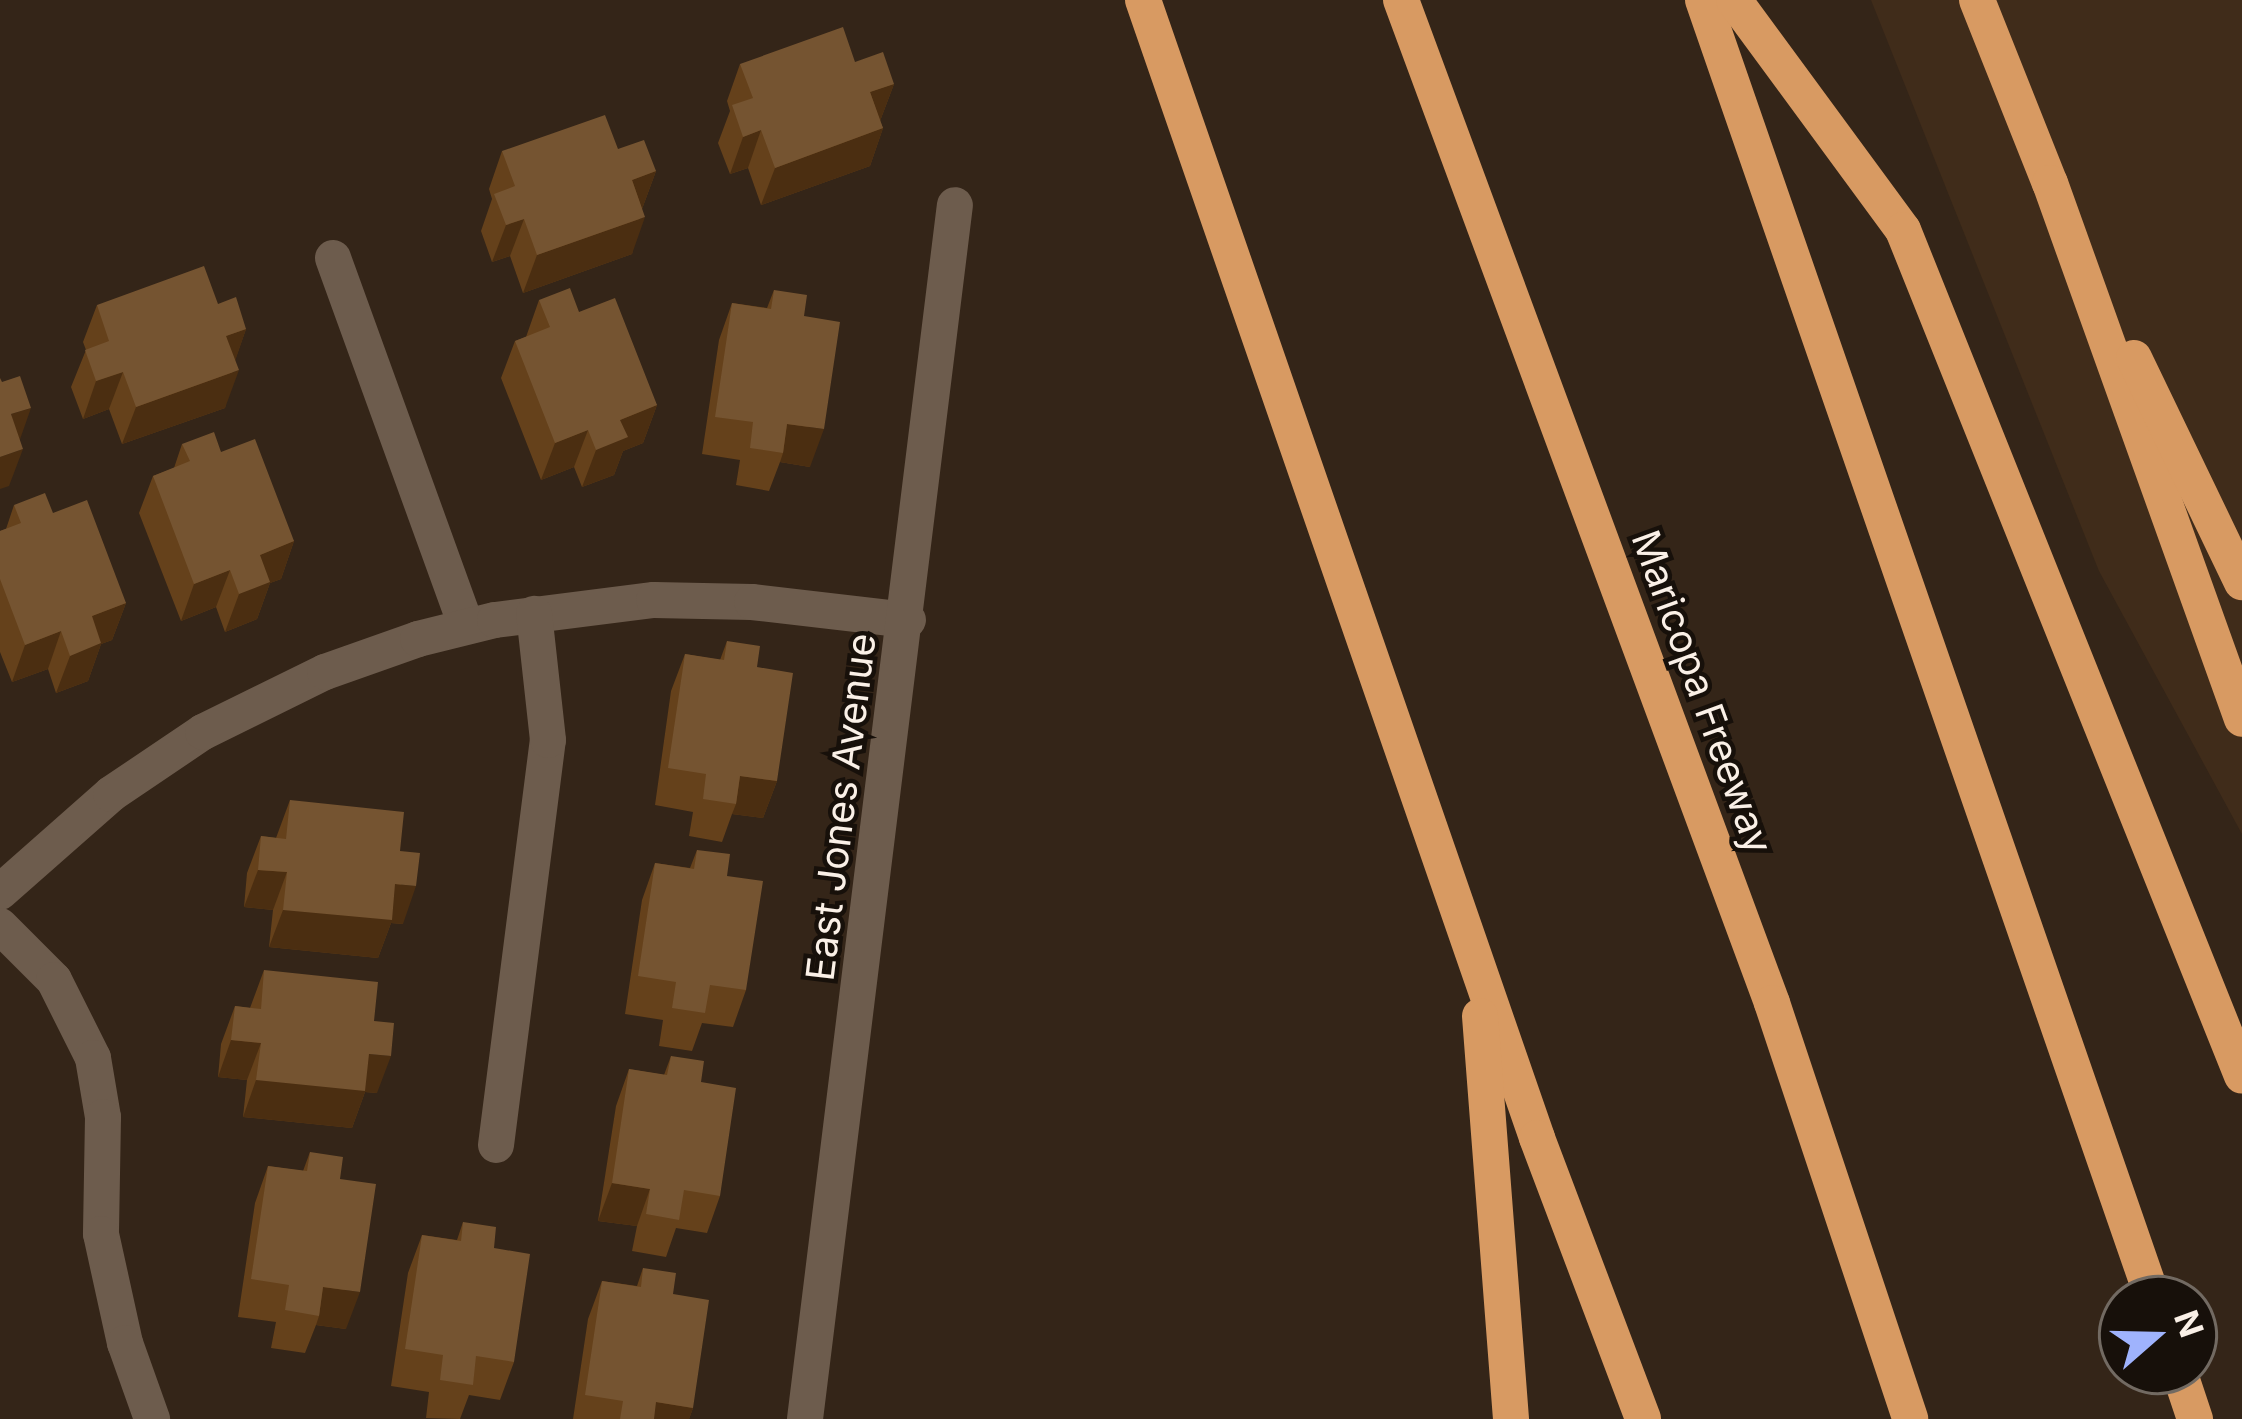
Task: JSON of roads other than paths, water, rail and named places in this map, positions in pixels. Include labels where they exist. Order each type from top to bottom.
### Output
[{"type":"highway","points":[[1144,0],[1474,955],[1643,1419]]},
{"type":"highway","name":"Maricopa Freeway","points":[[1400,0],[1772,1003],[1910,1419]]},
{"type":"highway","points":[[1703,0],[2145,1275]]},
{"type":"highway","points":[[1733,0],[1903,230],[2242,1076]]},
{"type":"highway","points":[[1977,0],[2050,183],[2242,719]]},
{"type":"highway","points":[[2050,183],[2242,582]]},
{"type":"highway","points":[[1474,955],[1511,1419]]},
{"type":"street","name":"East Jones Avenue","points":[[805,1419],[908,620],[955,205]]},
{"type":"street","points":[[333,258],[466,626]]},
{"type":"street","points":[[0,892],[111,794],[202,732],[325,672],[466,626],[533,614],[705,599],[908,620]]},
{"type":"street","points":[[496,1145],[548,740],[546,684],[533,614]]},
{"type":"street","points":[[0,926],[54,980],[84,1030],[93,1058],[103,1117],[101,1234],[125,1343],[152,1419]]}]
